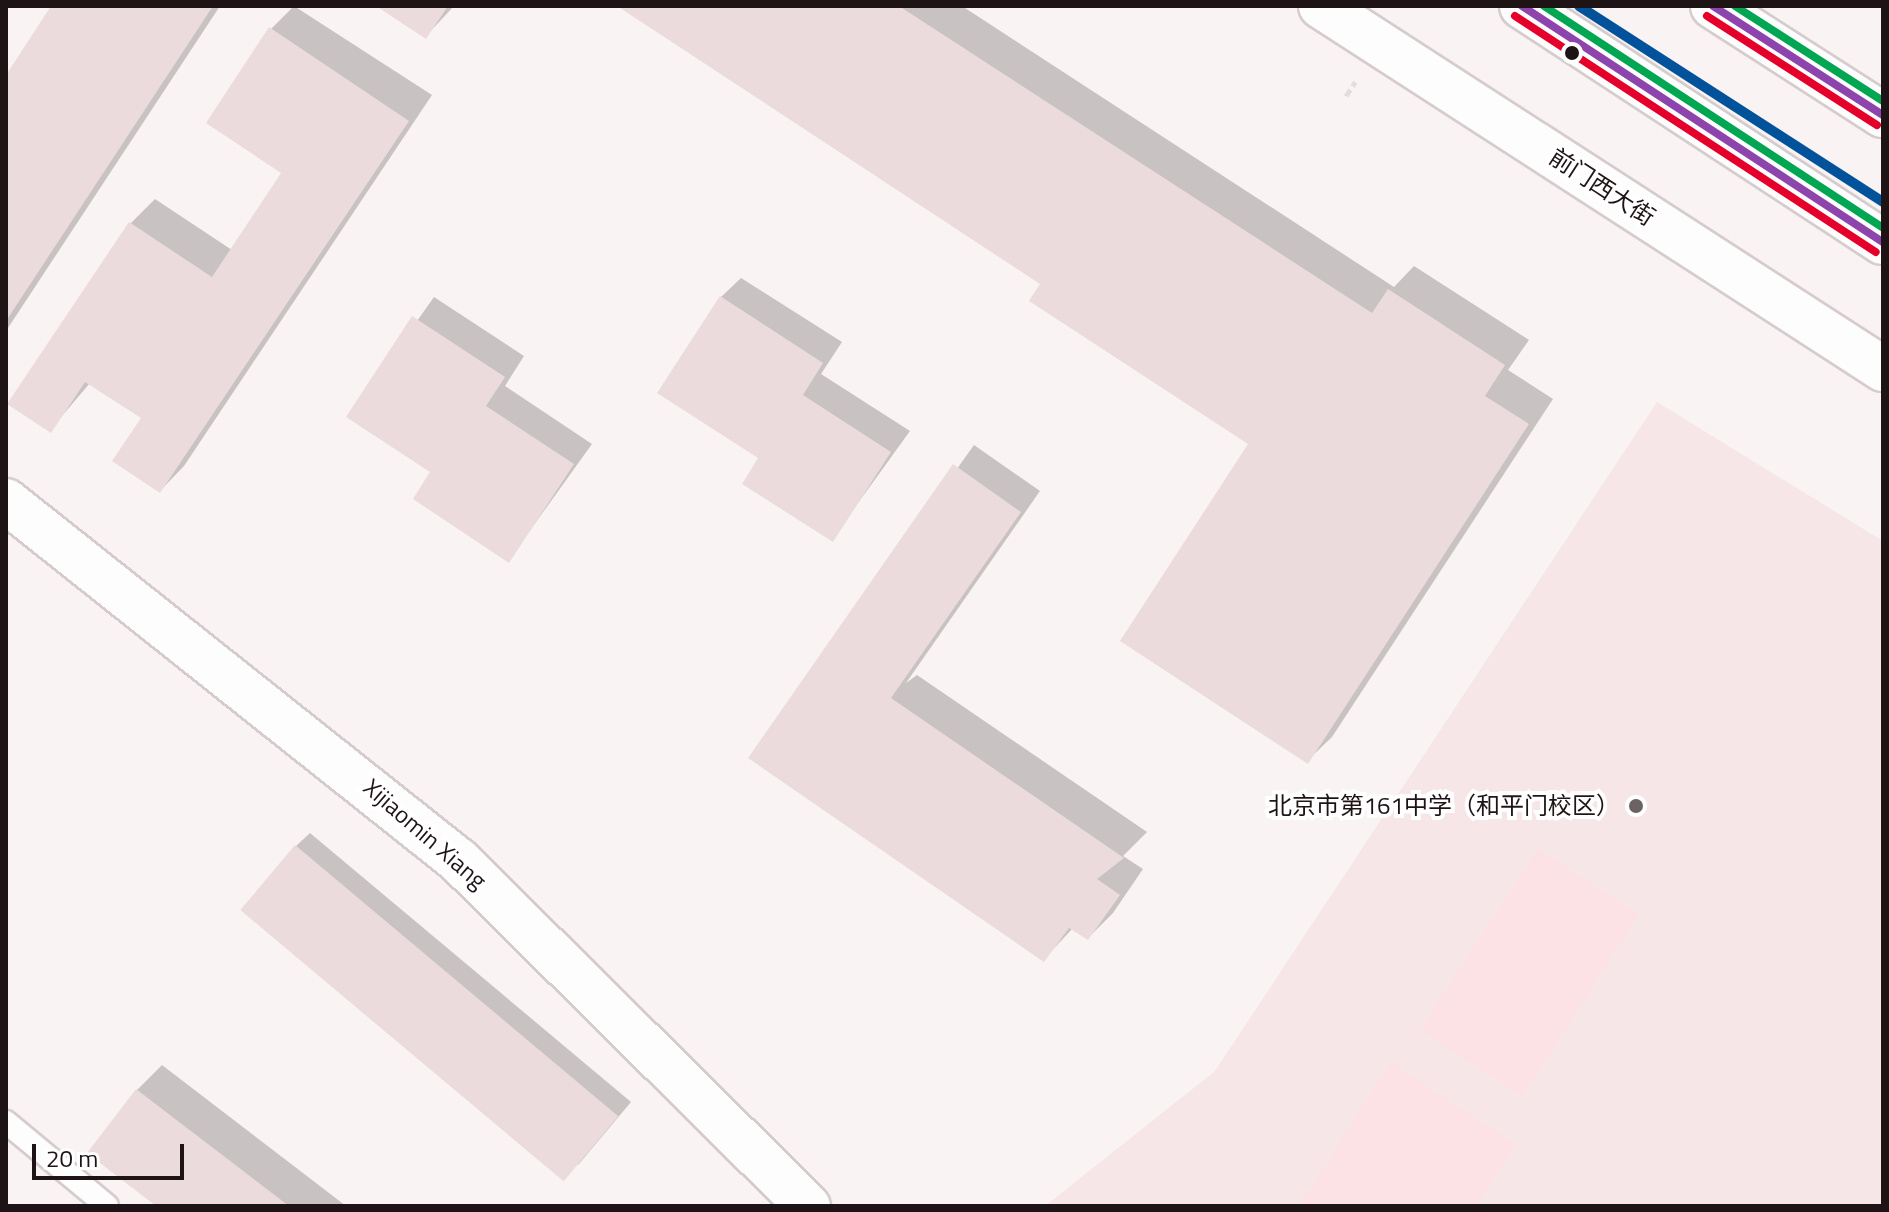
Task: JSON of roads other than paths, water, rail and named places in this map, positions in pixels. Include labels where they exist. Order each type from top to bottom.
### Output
[{"type":"street","name":"前门西大街","points":[[1321,6],[1883,369]]},
{"type":"street","points":[[1522,6],[1883,242]]},
{"type":"street","points":[[1713,6],[1883,115]]},
{"type":"street","name":"Xijiaomin Xiang","points":[[6,501],[447,851],[808,1206]]},
{"type":"lane","points":[[6,1122],[107,1206]]},
{"type":"place","name":"北京市第161中学（和平门校区）","points":[[1636,806]]}]
